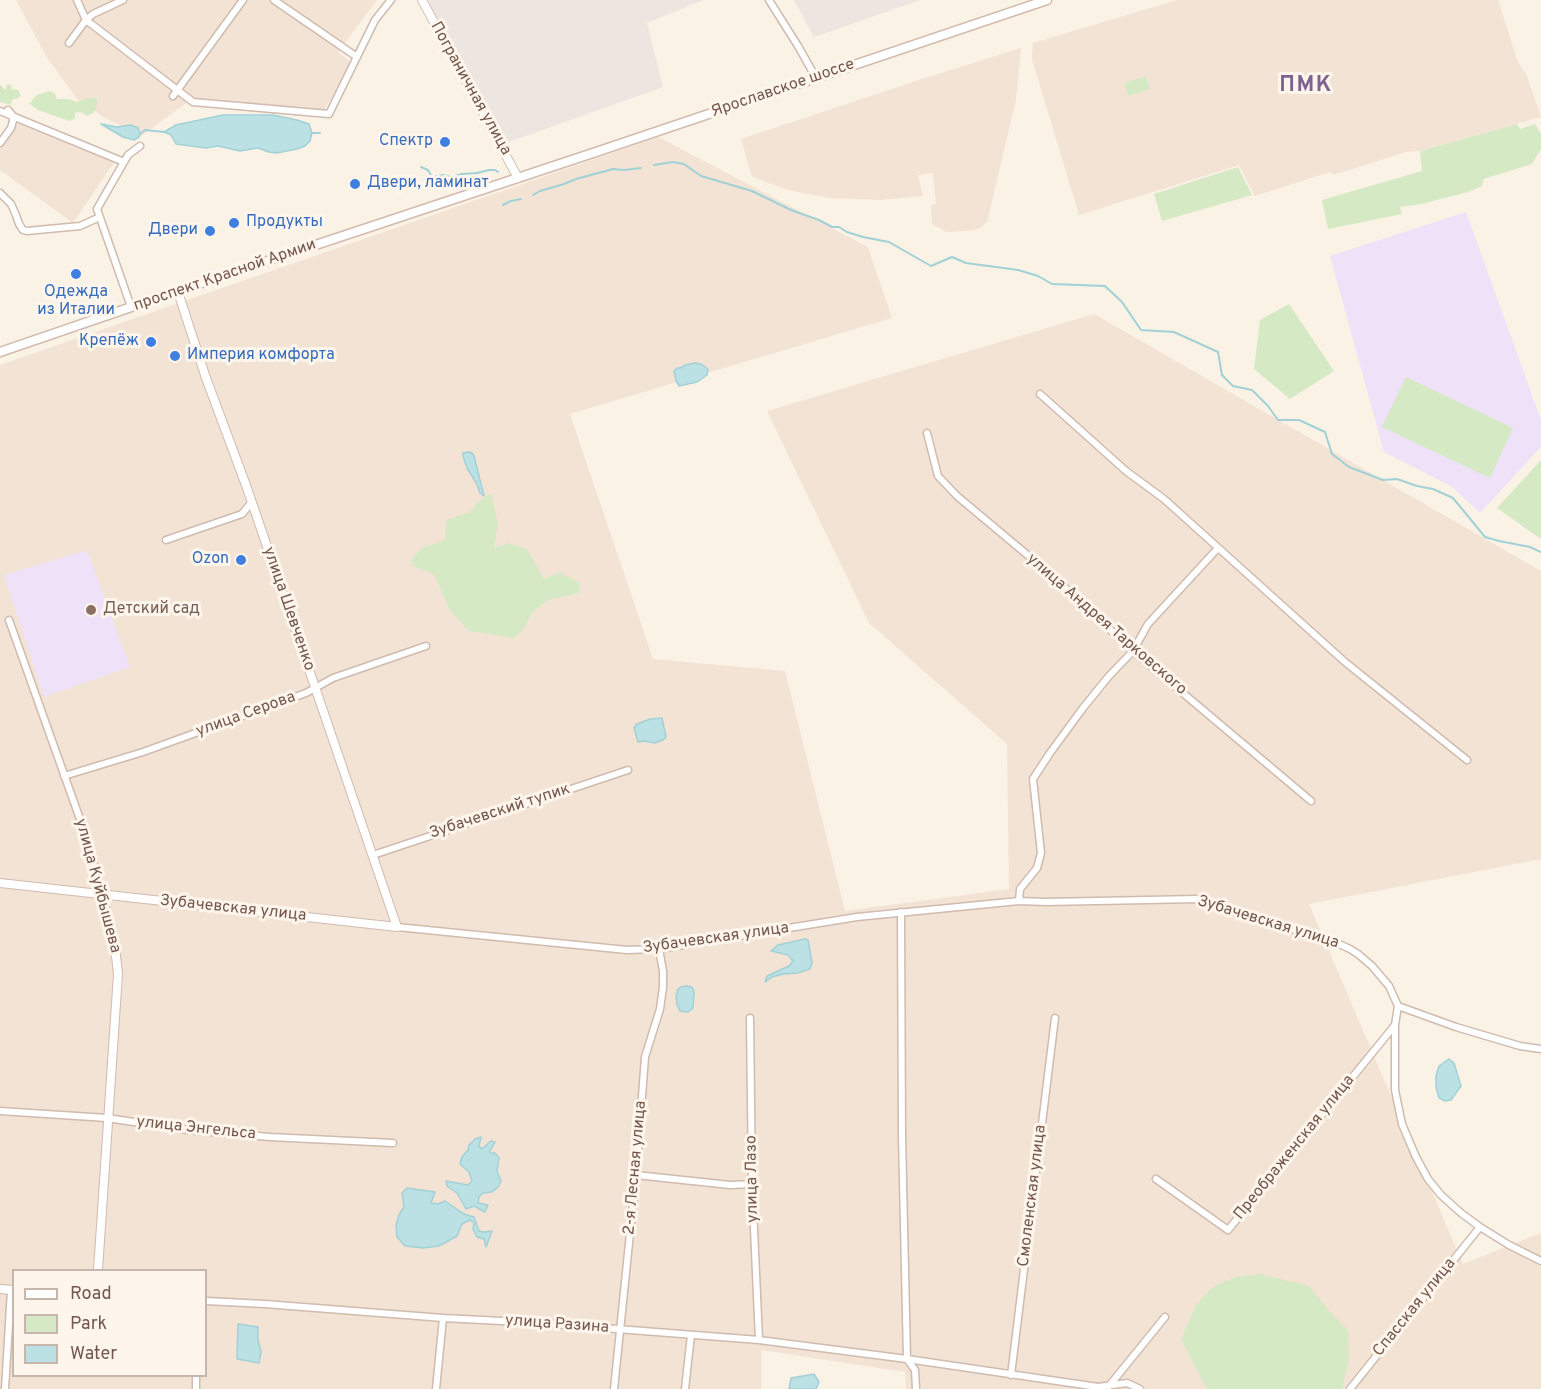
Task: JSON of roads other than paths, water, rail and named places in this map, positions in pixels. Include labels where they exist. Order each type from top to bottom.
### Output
[{"type":"main road","name":"Ярославское шоссе","points":[[518,178],[1047,0]]},
{"type":"main road","name":"проспект Красной Армии","points":[[0,352],[518,178]]},
{"type":"street","points":[[77,0],[86,20],[176,93],[193,102],[328,114],[375,20],[391,0]]},
{"type":"street","points":[[69,43],[93,14],[123,0]]},
{"type":"street","points":[[176,93],[243,0]]},
{"type":"street","points":[[274,0],[357,57]]},
{"type":"street","name":"Пограничная улица","points":[[422,0],[518,178]]},
{"type":"street","points":[[769,0],[816,78]]},
{"type":"street","points":[[0,143],[11,128],[13,116],[8,110]]},
{"type":"street","points":[[0,111],[124,162]]},
{"type":"street","points":[[131,307],[97,209],[128,155],[140,146]]},
{"type":"street","points":[[0,193],[11,204],[23,230],[27,231],[80,226],[100,217]]},
{"type":"street","name":"улица Шевченко","points":[[178,292],[397,927]]},
{"type":"street","points":[[1040,394],[1126,471],[1164,499],[1345,662],[1467,760]]},
{"type":"street","name":"улица Андрея Тарковского","points":[[927,433],[938,476],[957,496],[1049,573],[1133,651],[1311,801]]},
{"type":"street","points":[[166,540],[242,514],[251,502]]},
{"type":"street","points":[[1019,901],[1020,889],[1037,868],[1041,853],[1033,779],[1083,708],[1133,651],[1148,624],[1218,548]]},
{"type":"street","name":"улица Куйбышева","points":[[9,620],[86,836],[115,947],[118,974],[98,1269]]},
{"type":"street","name":"улица Серова","points":[[64,776],[143,752],[306,693],[333,678],[426,646]]},
{"type":"street","name":"Зубачевский тупик","points":[[373,855],[628,770]]},
{"type":"street","name":"Зубачевская улица","points":[[0,883],[627,950],[659,949],[857,917],[1019,901],[1197,899],[1350,949],[1372,966],[1389,986],[1398,1006]]},
{"type":"street","points":[[901,912],[902,1137],[907,1359],[915,1371],[916,1389]]},
{"type":"street","name":"2-я Лесная улица","points":[[614,1389],[636,1175],[645,1057],[660,1009],[663,987],[659,949]]},
{"type":"street","points":[[1541,1049],[1520,1046],[1456,1027],[1398,1006],[1395,1025],[1395,1090],[1402,1124],[1428,1179],[1441,1195],[1480,1227],[1541,1261]]},
{"type":"street","name":"улица Лазо","points":[[750,1018],[752,1184],[759,1340]]},
{"type":"street","name":"Смоленская улица","points":[[1011,1375],[1055,1018]]},
{"type":"street","name":"Преображенская улица","points":[[1156,1179],[1228,1230],[1395,1025]]},
{"type":"street","name":"улица Энгельса","points":[[0,1111],[107,1118],[211,1132],[270,1137],[393,1143]]},
{"type":"street","points":[[636,1175],[730,1185],[752,1184]]},
{"type":"street","name":"Спасская улица","points":[[1350,1389],[1480,1227]]},
{"type":"street","points":[[0,1289],[12,1290],[5,1389]]},
{"type":"street","name":"улица Разина","points":[[207,1301],[759,1340],[1098,1387],[1127,1383],[1140,1389]]},
{"type":"street","points":[[1108,1386],[1165,1317]]},
{"type":"street","points":[[436,1389],[443,1318]]},
{"type":"street","points":[[685,1389],[691,1335]]},
{"type":"water","points":[[223,115],[273,115],[297,120],[309,124],[312,133],[310,141],[297,149],[277,153],[258,148],[240,151],[218,146],[206,148],[176,144],[171,135],[164,132],[176,125]]},
{"type":"water","points":[[101,124],[117,127],[131,125],[138,128],[139,137],[134,140],[123,137]]},
{"type":"water","points":[[695,363],[708,369],[707,375],[697,382],[679,386],[674,371]]},
{"type":"water","points":[[469,452],[474,456],[484,496],[480,493],[467,468],[463,453]]},
{"type":"water","points":[[662,718],[666,737],[663,740],[655,743],[638,742],[634,728],[637,724],[650,719]]},
{"type":"water","points":[[808,940],[812,963],[810,969],[772,977],[765,982],[767,976],[789,966],[793,961],[788,955],[771,951],[778,945]]},
{"type":"water","points":[[686,986],[692,987],[694,992],[693,1008],[688,1012],[680,1011],[676,996],[678,989]]},
{"type":"water","points":[[1449,1059],[1454,1063],[1461,1086],[1451,1100],[1445,1101],[1439,1098],[1436,1076],[1439,1066]]},
{"type":"water","points":[[481,1137],[479,1146],[482,1149],[491,1141],[495,1142],[490,1153],[495,1153],[499,1158],[497,1171],[501,1181],[492,1192],[483,1193],[479,1197],[478,1203],[488,1205],[485,1212],[474,1206],[466,1209],[457,1193],[447,1186],[446,1181],[468,1185],[472,1181],[469,1172],[460,1164],[469,1145]]},
{"type":"water","points":[[407,1188],[435,1192],[431,1203],[438,1204],[445,1201],[464,1214],[474,1217],[479,1231],[492,1231],[486,1247],[484,1239],[477,1237],[473,1229],[474,1223],[470,1220],[462,1224],[457,1236],[439,1246],[423,1248],[405,1246],[397,1237],[396,1225],[404,1207],[402,1193]]},
{"type":"water","points":[[238,1324],[258,1327],[261,1352],[259,1363],[237,1359]]},
{"type":"water","points":[[814,1374],[819,1382],[816,1389],[789,1389],[791,1378]]},
{"type":"waterway","points":[[140,134],[145,130],[164,132]]},
{"type":"waterway","points":[[312,133],[320,133]]},
{"type":"waterway","points":[[654,165],[673,162],[684,164],[701,176],[752,191],[832,227],[889,242],[931,266],[952,257],[966,263],[1018,270],[1038,276],[1052,284],[1105,286],[1122,302],[1141,330],[1174,332],[1218,352],[1222,375],[1233,386],[1252,390],[1278,420],[1299,420],[1325,432],[1332,454],[1349,467],[1383,480],[1397,479],[1433,489],[1453,498],[1485,537],[1530,547],[1541,552]]},
{"type":"waterway","points":[[421,167],[428,170],[432,177],[443,175],[451,177],[489,170],[498,172]]},
{"type":"waterway","points":[[533,195],[576,179],[613,169],[641,168]]},
{"type":"waterway","points":[[503,205],[521,199]]},
{"type":"place","name":"Спектр","points":[[445,142]]},
{"type":"place","name":"Двери, ламинат","points":[[355,184]]},
{"type":"place","name":"Продукты","points":[[234,223]]},
{"type":"place","name":"Двери","points":[[210,231]]},
{"type":"place","name":"Одежда из Италии","points":[[76,274]]},
{"type":"place","name":"Крепёж","points":[[151,342]]},
{"type":"place","name":"Империя комфорта","points":[[175,356]]},
{"type":"place","name":"Ozon","points":[[241,560]]},
{"type":"place","name":"Детский сад","points":[[91,610]]},
{"type":"district","name":"ПМК","points":[[1306,87]]}]
